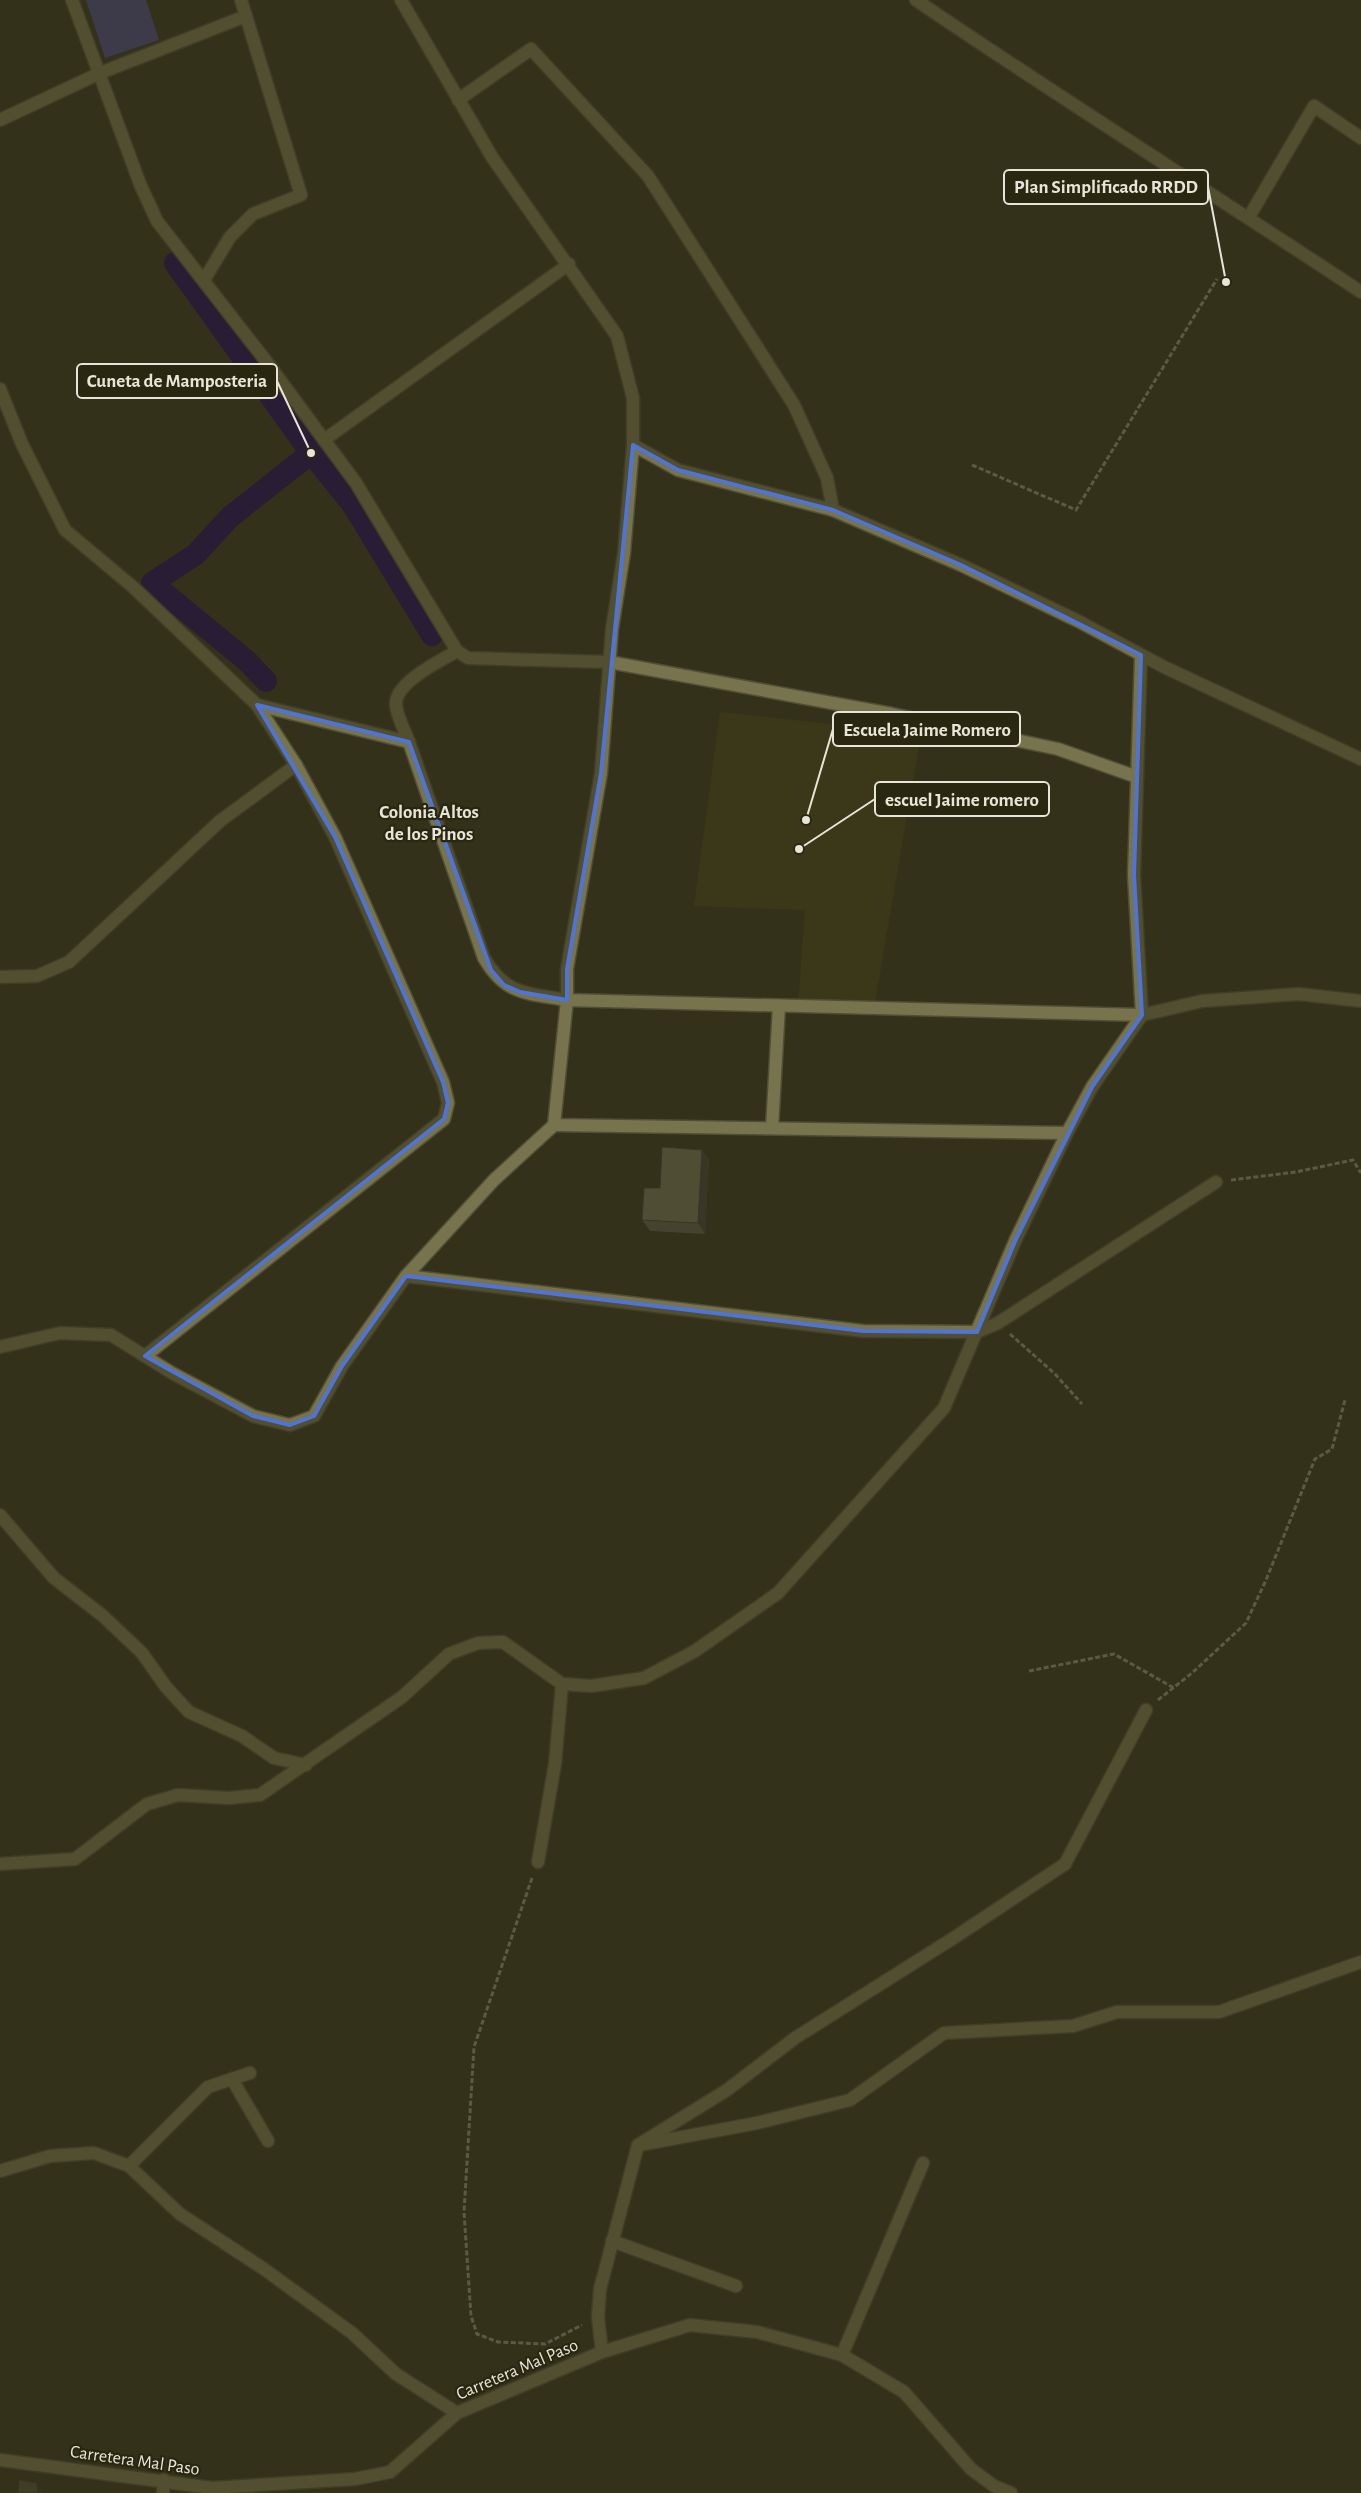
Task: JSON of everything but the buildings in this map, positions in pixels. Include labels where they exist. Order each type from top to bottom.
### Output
[{"type":"street","points":[[72,0],[140,184],[157,221],[204,280],[356,483],[457,651],[468,658],[610,662],[892,714],[1058,749],[1137,777]]},
{"type":"street","points":[[204,280],[230,237],[253,214],[301,195],[241,0]]},
{"type":"street","points":[[0,1346],[60,1333],[111,1334],[172,1373],[253,1416],[290,1425],[314,1416],[342,1366],[406,1276],[494,1180],[554,1125],[567,1000],[567,969],[601,773],[610,662],[624,553],[632,445],[633,398],[617,336],[569,264],[492,156],[401,0]]},
{"type":"street","points":[[916,0],[1047,89],[1249,217],[1361,292]]},
{"type":"street","points":[[0,120],[100,73],[246,16]]},
{"type":"street","points":[[458,100],[531,49],[648,176],[794,406],[827,478],[833,510]]},
{"type":"street","points":[[1249,217],[1314,106],[1361,138]]},
{"type":"street","points":[[324,440],[569,264]]},
{"type":"street","points":[[0,390],[3,404],[65,530],[133,587],[257,705],[296,765],[334,837],[443,1082],[448,1103],[444,1119],[145,1356]]},
{"type":"street","points":[[632,445],[678,470],[833,510],[961,565],[1078,620],[1142,655],[1361,759]]},
{"type":"street","points":[[457,651],[410,680],[399,692],[396,705],[484,958],[491,970],[504,985],[520,992],[567,1000],[1142,1016],[1202,1001],[1289,994],[1361,1001]]},
{"type":"street","points":[[0,1864],[75,1859],[147,1804],[178,1795],[229,1798],[260,1795],[402,1697],[449,1654],[478,1643],[503,1642],[562,1684],[591,1686],[644,1678],[695,1651],[778,1593],[944,1408],[1016,1239],[1067,1133],[1092,1087],[1142,1016],[1134,875],[1142,655]]},
{"type":"street","points":[[257,705],[409,742]]},
{"type":"street","points":[[0,978],[37,976],[69,962],[220,821],[296,765]]},
{"type":"street","points":[[772,1128],[779,1006]]},
{"type":"street","points":[[554,1125],[1067,1133]]},
{"type":"street","points":[[406,1276],[863,1330],[977,1332],[998,1323],[1216,1182]]},
{"type":"street","points":[[0,1515],[54,1578],[103,1616],[142,1653],[166,1687],[190,1712],[242,1736],[274,1758],[306,1765]]},
{"type":"street","points":[[538,1862],[555,1764],[562,1684]]},
{"type":"street","points":[[602,2352],[598,2317],[600,2289],[638,2146],[727,2090],[795,2038],[952,1940],[1065,1864],[1146,1710]]},
{"type":"street","points":[[638,2146],[757,2123],[850,2100],[944,2033],[1073,2026],[1117,2012],[1219,2012],[1361,1962]]},
{"type":"street","points":[[129,2166],[208,2087],[250,2073]]},
{"type":"street","points":[[232,2079],[268,2141]]},
{"type":"street","points":[[0,2171],[50,2156],[94,2153],[129,2166],[180,2214],[264,2269],[352,2333],[396,2374],[457,2413]]},
{"type":"street","points":[[842,2355],[923,2163]]},
{"type":"street","points":[[612,2241],[736,2286]]},
{"type":"street","name":"Carretera Mal Paso","points":[[0,2460],[164,2487],[212,2488],[355,2479],[390,2472],[457,2413],[602,2352],[690,2325],[757,2332],[842,2355],[904,2392],[971,2469],[992,2490],[1011,2493]]},
{"type":"path","points":[[972,465],[1076,510],[1217,279]]},
{"type":"path","points":[[1216,1182],[1296,1172],[1352,1160],[1361,1173]]},
{"type":"path","points":[[998,1323],[1055,1374],[1082,1404]]},
{"type":"path","points":[[1146,1710],[1174,1688],[1246,1623],[1266,1580],[1315,1459],[1332,1449],[1345,1400]]},
{"type":"path","points":[[1029,1671],[1114,1654],[1174,1688]]},
{"type":"path","points":[[538,1862],[520,1908],[474,2047],[464,2212],[472,2316],[477,2334],[498,2342],[545,2344],[598,2317]]},
{"type":"highlighted area","points":[[633,445],[678,470],[833,510],[961,565],[1141,655],[1134,875],[1142,1015],[1092,1087],[1016,1239],[977,1332],[863,1331],[406,1276],[342,1366],[314,1416],[290,1425],[253,1416],[145,1356],[444,1119],[448,1103],[443,1082],[335,837],[257,705],[409,742],[491,970],[504,985],[520,992],[567,1000],[567,969],[601,773]]},
{"type":"shaded area","points":[[86,0],[146,0],[159,40],[105,58]]},
{"type":"shaded area","points":[[720,712],[921,734],[874,1009],[798,1004],[805,910],[694,906]]},
{"type":"waterway","points":[[175,263],[311,453],[321,445]]},
{"type":"waterway","points":[[266,681],[247,661],[152,583],[196,554],[230,517],[311,453],[353,505],[432,635]]},
{"type":"place","name":"Plan Simplificado RRDD","points":[[1226,282]]},
{"type":"place","name":"Cuneta de Mamposteria","points":[[311,453]]},
{"type":"place","name":"Escuela Jaime Romero","points":[[806,820]]},
{"type":"place","name":"escuel Jaime romero","points":[[799,849]]},
{"type":"district","name":"Colonia Altos de los Pinos","points":[[429,822]]}]
